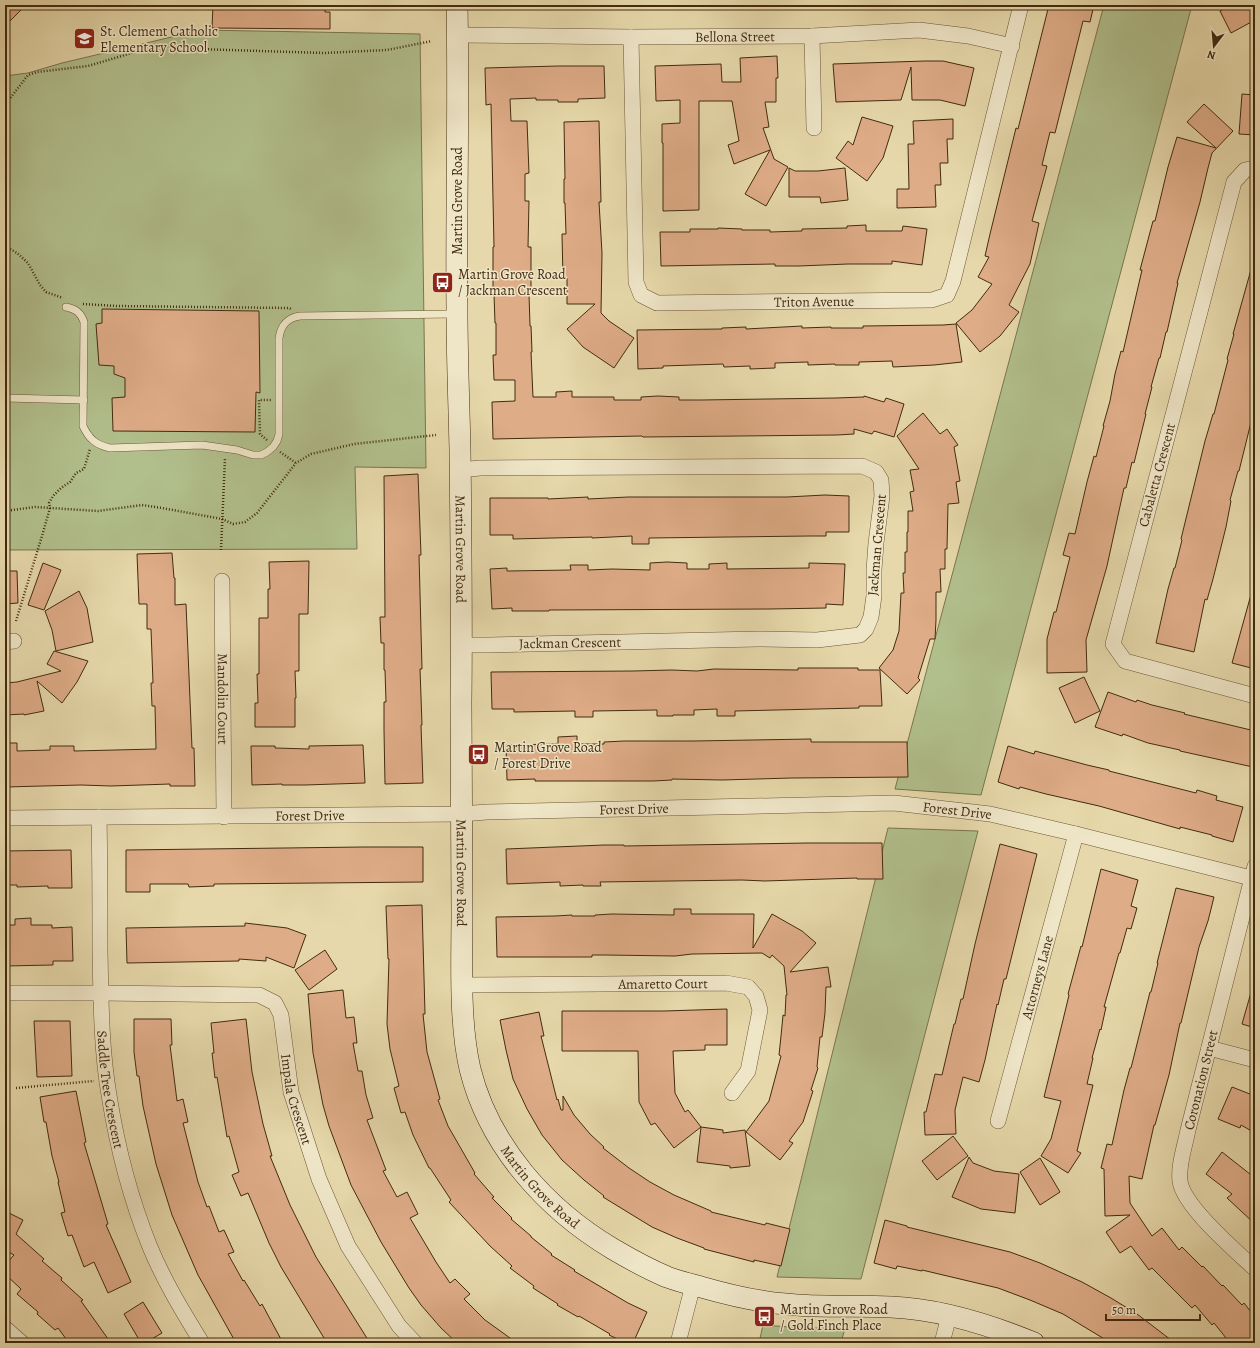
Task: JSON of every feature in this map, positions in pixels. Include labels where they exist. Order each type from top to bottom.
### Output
[{"type":"street","name":"Martin Grove Road","points":[[457,5],[457,314],[462,645],[462,985],[465,1036],[470,1069],[482,1104],[497,1135],[515,1162],[544,1195],[564,1214],[593,1237],[650,1269],[672,1279],[728,1295],[776,1303],[816,1306],[897,1307],[950,1316],[983,1324],[1034,1343]]},
{"type":"street","name":"Triton Avenue","points":[[631,37],[636,282],[641,295],[657,303],[932,300],[947,295],[953,281],[1021,5]]},
{"type":"street","name":"Bellona Street","points":[[458,35],[631,37],[812,36],[919,30],[968,36],[1012,46]]},
{"type":"street","points":[[812,36],[814,128]]},
{"type":"street","name":"Cabaletta Crescent","points":[[1255,168],[1245,170],[1234,182],[1113,644],[1125,661],[1255,696]]},
{"type":"street","name":"Jackman Crescent","points":[[460,470],[480,468],[862,466],[876,472],[881,480],[882,496],[876,543],[874,596],[871,617],[866,629],[860,635],[817,640],[750,639],[462,645]]},
{"type":"street","name":"Mandolin Court","points":[[222,581],[224,816]]},
{"type":"street","name":"Forest Drive","points":[[5,818],[461,814],[487,812],[894,803],[990,814],[1254,875]]},
{"type":"street","name":"Saddle Tree Crescent","points":[[99,817],[103,1046],[107,1080],[117,1135],[138,1214],[150,1247],[165,1279],[201,1343]]},
{"type":"street","name":"Attorneys Lane","points":[[998,1121],[1076,834]]},
{"type":"street","name":"Coronation Street","points":[[1254,875],[1188,1130],[1180,1172],[1180,1182],[1183,1192],[1190,1204],[1204,1220],[1255,1269]]},
{"type":"street","name":"Amaretto Court","points":[[462,985],[726,983],[748,987],[756,996],[760,1010],[748,1071],[732,1093]]},
{"type":"street","name":"Impala Crescent","points":[[5,993],[101,992],[259,995],[275,1003],[281,1015],[291,1092],[319,1179],[348,1246],[399,1326],[415,1343]]},
{"type":"street","points":[[1208,1048],[1255,1060]]},
{"type":"street","points":[[678,1343],[693,1285]]},
{"type":"street","points":[[942,1343],[950,1316]]},
{"type":"street","points":[[5,1328],[22,1343]]},
{"type":"lane","points":[[68,305],[82,316],[84,322],[83,426],[87,435],[93,441],[101,446],[110,448],[202,445],[237,450],[253,455],[260,455],[267,452],[277,441],[279,434],[280,332],[283,325],[288,320],[300,316],[457,314]]},
{"type":"lane","points":[[5,398],[84,400]]},
{"type":"path","points":[[5,105],[28,75],[37,72],[88,66],[158,45],[198,50],[324,53],[387,50],[432,41]]},
{"type":"path","points":[[5,246],[17,253],[28,263],[40,285],[46,292],[68,305],[289,308],[300,316]]},
{"type":"path","points":[[5,510],[35,507],[77,511],[98,511],[142,505],[222,519],[234,524],[245,522],[257,513],[296,463],[311,454],[354,444],[436,435]]},
{"type":"path","points":[[16,621],[50,508],[49,503],[53,496],[70,482],[76,473],[84,468],[93,441]]},
{"type":"path","points":[[221,550],[225,449]]},
{"type":"path","points":[[16,1088],[107,1080]]},
{"type":"green space","points":[[1104,5],[1192,5],[981,795],[895,789]]},
{"type":"green space","points":[[201,30],[420,34],[426,468],[355,467],[357,549],[5,550],[5,76],[28,73],[62,63]]},
{"type":"green space","points":[[888,828],[978,831],[861,1279],[777,1277]]},
{"type":"green space","points":[[763,1325],[803,1328],[845,1328],[841,1343],[759,1343]]},
{"type":"building","points":[[5,5],[26,5],[5,26]]},
{"type":"building","points":[[213,5],[325,5],[325,12],[330,12],[330,29],[212,28]]},
{"type":"building","points":[[1049,5],[1094,5],[1090,22],[1083,21],[1055,133],[1050,132],[1042,165],[1047,166],[1032,221],[1039,223],[1030,264],[1009,305],[1019,312],[1000,336],[980,352],[956,323],[972,310],[992,284],[978,277],[989,257],[985,256],[990,234],[1016,128],[1018,129]]},
{"type":"building","points":[[1231,5],[1255,5],[1255,20],[1231,33],[1220,11]]},
{"type":"building","points":[[777,56],[778,78],[776,78],[776,102],[765,102],[769,127],[763,128],[774,159],[788,167],[766,206],[745,194],[770,150],[734,164],[728,145],[739,141],[732,101],[699,101],[699,210],[663,211],[662,124],[680,123],[680,100],[656,101],[655,66],[721,64],[722,82],[741,82],[740,58]]},
{"type":"building","points":[[943,61],[974,68],[965,106],[940,100],[912,100],[911,67],[901,100],[836,102],[833,64]]},
{"type":"building","points":[[604,66],[605,98],[578,99],[578,102],[536,100],[536,98],[510,99],[511,121],[527,121],[529,173],[525,174],[525,201],[529,201],[528,247],[531,247],[531,294],[529,294],[533,397],[556,397],[556,392],[572,391],[572,397],[614,397],[614,400],[641,400],[641,397],[658,396],[679,397],[679,400],[701,400],[836,398],[864,396],[884,402],[886,398],[904,404],[894,437],[874,431],[872,434],[854,429],[854,434],[837,435],[642,436],[493,439],[492,402],[515,401],[515,380],[494,380],[493,355],[496,355],[496,323],[493,294],[494,247],[491,104],[486,105],[485,68]]},
{"type":"building","points":[[1242,94],[1255,95],[1255,135],[1239,134]]},
{"type":"building","points":[[1204,104],[1233,131],[1212,153],[1177,283],[1167,332],[1151,387],[1134,463],[1132,462],[1126,488],[1124,488],[1107,566],[1086,640],[1087,672],[1047,673],[1047,639],[1054,612],[1056,612],[1070,557],[1063,555],[1069,533],[1075,534],[1094,456],[1096,457],[1115,374],[1121,351],[1123,352],[1142,270],[1140,270],[1153,221],[1155,221],[1177,137],[1216,148],[1187,122]]},
{"type":"building","points":[[862,117],[893,126],[883,158],[867,181],[836,158],[848,141],[853,145]]},
{"type":"building","points":[[953,119],[953,139],[947,139],[948,163],[940,163],[941,185],[935,185],[936,207],[897,208],[897,189],[909,189],[908,144],[914,144],[913,121]]},
{"type":"building","points":[[599,121],[601,202],[599,202],[602,253],[601,313],[609,321],[634,338],[614,368],[583,347],[567,329],[595,304],[567,304],[567,278],[563,278],[562,234],[566,234],[564,203],[564,122]]},
{"type":"building","points":[[789,168],[795,171],[818,171],[845,168],[848,200],[821,203],[820,197],[789,197]]},
{"type":"building","points":[[866,225],[866,231],[902,231],[903,226],[927,229],[922,265],[892,261],[892,264],[661,266],[660,232],[690,232],[690,229],[718,228],[770,230],[770,232],[802,231],[802,229],[847,228],[847,226]]},
{"type":"building","points":[[1252,266],[1255,266],[1255,406],[1239,471],[1230,500],[1226,527],[1213,579],[1207,600],[1205,599],[1194,652],[1156,643],[1205,441],[1214,414],[1233,334]]},
{"type":"building","points":[[102,309],[259,311],[260,393],[256,392],[255,432],[113,431],[112,398],[125,397],[125,378],[114,374],[114,366],[99,365],[96,324],[102,323]]},
{"type":"building","points":[[956,324],[962,362],[893,367],[892,361],[859,362],[859,365],[808,365],[808,362],[775,363],[775,368],[750,369],[750,366],[724,367],[723,364],[663,366],[663,368],[638,369],[637,330],[722,329],[746,327],[746,329],[802,326],[802,328],[863,328],[863,326]]},
{"type":"building","points":[[923,413],[940,434],[947,429],[958,445],[954,447],[960,481],[956,482],[959,503],[948,504],[945,569],[940,569],[941,592],[936,592],[935,639],[930,639],[918,678],[920,680],[907,694],[879,668],[893,650],[899,631],[901,593],[904,593],[903,573],[905,573],[905,552],[907,552],[908,511],[913,511],[910,492],[914,491],[910,470],[919,469],[897,436]]},
{"type":"building","points":[[418,474],[421,555],[419,555],[423,783],[385,784],[384,702],[386,702],[384,643],[381,643],[380,617],[385,617],[384,476]]},
{"type":"building","points":[[825,495],[849,496],[849,532],[826,532],[826,536],[649,538],[649,544],[632,544],[632,536],[513,539],[513,535],[490,535],[490,498],[548,499],[588,497],[588,499],[628,497],[787,497]]},
{"type":"building","points":[[172,553],[175,578],[175,605],[186,604],[195,786],[170,786],[170,784],[5,787],[5,743],[17,743],[17,751],[50,750],[50,746],[74,746],[74,751],[156,749],[155,706],[152,706],[151,683],[153,683],[151,629],[147,629],[147,604],[139,604],[137,554]]},
{"type":"building","points":[[309,561],[308,614],[299,614],[299,671],[295,671],[295,727],[255,727],[255,703],[258,703],[257,674],[259,674],[259,618],[268,618],[268,589],[270,589],[269,562]]},
{"type":"building","points":[[43,563],[61,570],[44,610],[28,605]]},
{"type":"building","points":[[650,563],[687,563],[687,569],[709,569],[709,564],[727,563],[727,569],[809,568],[809,563],[845,564],[843,605],[826,604],[826,608],[770,609],[512,611],[512,608],[492,609],[490,569],[507,568],[507,571],[571,570],[570,565],[588,565],[588,570],[650,570]]},
{"type":"building","points":[[5,571],[17,571],[18,603],[5,604]]},
{"type":"building","points":[[79,591],[87,608],[93,642],[56,651],[52,630],[45,611]]},
{"type":"building","points":[[1252,591],[1255,591],[1255,669],[1232,663]]},
{"type":"building","points":[[54,651],[88,661],[77,682],[62,703],[37,681],[44,711],[24,715],[5,715],[5,683],[17,682],[61,671],[47,664]]},
{"type":"building","points":[[798,668],[858,668],[858,670],[880,670],[882,706],[859,706],[859,708],[735,711],[735,716],[717,716],[717,709],[694,710],[694,715],[673,716],[657,716],[657,710],[593,711],[593,717],[575,717],[575,711],[514,712],[514,709],[492,709],[491,672],[697,671],[714,669],[798,670]]},
{"type":"building","points":[[1084,677],[1100,711],[1075,723],[1059,688]]},
{"type":"building","points":[[1108,692],[1136,702],[1137,700],[1185,713],[1184,714],[1255,731],[1255,760],[1253,767],[1148,743],[1123,734],[1122,736],[1095,727]]},
{"type":"building","points":[[577,736],[577,744],[604,744],[604,742],[624,741],[811,739],[811,742],[907,742],[908,777],[722,780],[672,779],[653,781],[507,780],[506,745],[558,744],[558,737]]},
{"type":"building","points":[[363,745],[365,783],[252,785],[251,746],[275,746],[275,748],[309,749],[309,746]]},
{"type":"building","points":[[1008,746],[1034,754],[1035,751],[1196,793],[1197,790],[1217,796],[1216,800],[1243,807],[1233,842],[1212,835],[1180,827],[1180,829],[1099,806],[1020,787],[1019,789],[998,782]]},
{"type":"building","points":[[882,843],[883,879],[857,878],[765,881],[600,882],[601,886],[560,886],[560,882],[507,884],[506,849],[604,845]]},
{"type":"building","points":[[1000,844],[1037,854],[1006,979],[1004,979],[998,1005],[997,1004],[979,1082],[963,1077],[955,1110],[956,1134],[925,1135],[924,1112],[926,1112],[935,1074],[942,1075],[954,1024],[961,999],[963,999]]},
{"type":"building","points":[[423,847],[423,882],[214,884],[214,886],[189,887],[188,884],[150,884],[150,892],[126,892],[126,850]]},
{"type":"building","points":[[71,850],[72,888],[48,888],[48,886],[17,887],[17,885],[5,885],[5,851]]},
{"type":"building","points":[[1101,869],[1138,880],[1131,906],[1137,908],[1131,929],[1127,928],[1119,953],[1104,1007],[1106,1007],[1101,1030],[1100,1029],[1092,1058],[1087,1084],[1093,1085],[1077,1151],[1081,1153],[1068,1173],[1041,1156],[1051,1139],[1061,1101],[1044,1097],[1069,995],[1068,994],[1081,946],[1082,947]]},
{"type":"building","points":[[1176,888],[1214,897],[1199,947],[1169,1075],[1154,1125],[1142,1179],[1129,1176],[1130,1203],[1152,1236],[1162,1228],[1179,1250],[1182,1247],[1242,1305],[1244,1303],[1255,1317],[1255,1343],[1230,1343],[1214,1323],[1212,1325],[1195,1305],[1192,1308],[1152,1268],[1149,1270],[1131,1246],[1120,1253],[1106,1232],[1130,1215],[1105,1216],[1104,1169],[1101,1168],[1107,1144],[1112,1145],[1124,1090],[1151,992]]},
{"type":"building","points":[[422,905],[425,1014],[423,1014],[427,1052],[440,1099],[438,1100],[448,1126],[475,1173],[474,1174],[494,1197],[492,1198],[512,1218],[511,1219],[552,1254],[551,1255],[575,1270],[574,1271],[628,1303],[647,1312],[633,1343],[626,1343],[609,1335],[610,1334],[579,1316],[578,1317],[557,1305],[558,1304],[533,1288],[534,1286],[510,1268],[512,1266],[490,1246],[449,1202],[451,1200],[429,1168],[413,1135],[405,1112],[401,1113],[394,1088],[399,1086],[390,1049],[387,1024],[389,959],[386,906]]},
{"type":"building","points":[[674,909],[691,909],[691,914],[754,914],[753,948],[772,914],[802,931],[816,943],[790,972],[828,967],[831,987],[826,987],[822,1037],[820,1037],[818,1068],[811,1090],[813,1091],[803,1122],[789,1141],[793,1143],[780,1160],[746,1132],[769,1101],[781,1056],[779,1055],[783,1015],[785,1016],[787,995],[784,966],[772,955],[770,958],[762,953],[692,954],[675,956],[592,955],[592,957],[497,957],[496,917],[572,915],[595,916],[612,914],[674,915]]},
{"type":"building","points":[[31,918],[31,925],[52,925],[52,928],[72,927],[73,961],[53,961],[53,965],[5,966],[5,925],[15,925],[15,919]]},
{"type":"building","points":[[245,923],[287,928],[306,935],[294,968],[266,957],[266,961],[239,959],[239,961],[127,963],[126,928],[245,926]]},
{"type":"building","points":[[325,950],[337,969],[309,990],[295,970]]},
{"type":"building","points":[[1252,989],[1255,990],[1255,1028],[1242,1024]]},
{"type":"building","points":[[343,990],[346,1018],[354,1017],[357,1043],[353,1043],[358,1071],[362,1071],[366,1095],[373,1118],[367,1120],[386,1170],[383,1171],[397,1197],[407,1192],[418,1214],[410,1218],[450,1283],[455,1279],[470,1294],[464,1299],[485,1320],[517,1343],[457,1343],[441,1328],[421,1305],[409,1288],[381,1242],[351,1185],[329,1126],[323,1105],[313,1053],[308,994]]},
{"type":"building","points":[[727,1009],[727,1045],[705,1045],[705,1050],[673,1051],[675,1093],[685,1112],[688,1110],[701,1127],[674,1148],[655,1123],[651,1125],[639,1102],[638,1051],[562,1051],[562,1011],[664,1011]]},
{"type":"building","points":[[539,1012],[544,1036],[541,1036],[557,1100],[558,1099],[561,1110],[563,1110],[563,1096],[574,1115],[590,1134],[604,1147],[603,1148],[650,1182],[674,1195],[711,1212],[765,1225],[766,1223],[790,1229],[781,1266],[754,1260],[754,1262],[704,1249],[652,1227],[603,1197],[604,1196],[562,1160],[542,1135],[527,1109],[513,1079],[500,1020]]},
{"type":"building","points":[[134,1019],[171,1019],[172,1045],[170,1045],[177,1101],[183,1099],[188,1122],[183,1123],[198,1182],[207,1207],[209,1206],[219,1232],[224,1230],[234,1252],[228,1254],[243,1281],[244,1280],[260,1306],[262,1304],[283,1343],[236,1343],[198,1275],[172,1215],[156,1164],[143,1106],[139,1076],[137,1076],[134,1052]]},
{"type":"building","points":[[246,1019],[252,1072],[263,1124],[272,1156],[270,1156],[290,1205],[316,1257],[370,1343],[327,1343],[281,1267],[248,1193],[241,1196],[232,1175],[239,1172],[229,1136],[227,1137],[217,1077],[215,1078],[211,1023]]},
{"type":"building","points":[[34,1021],[70,1021],[72,1076],[37,1077]]},
{"type":"building","points":[[1232,1087],[1255,1096],[1255,1133],[1241,1125],[1240,1128],[1218,1119]]},
{"type":"building","points":[[76,1091],[86,1142],[84,1143],[108,1224],[106,1225],[131,1282],[108,1293],[94,1262],[84,1267],[72,1235],[68,1236],[61,1213],[65,1212],[46,1122],[44,1122],[40,1097]]},
{"type":"building","points":[[701,1127],[723,1130],[723,1133],[745,1130],[750,1166],[730,1168],[730,1166],[697,1162]]},
{"type":"building","points":[[953,1136],[968,1156],[937,1180],[922,1161]]},
{"type":"building","points":[[1222,1152],[1255,1178],[1255,1224],[1227,1198],[1232,1194],[1206,1174]]},
{"type":"building","points":[[969,1157],[973,1163],[994,1171],[1019,1174],[1015,1213],[981,1209],[952,1197]]},
{"type":"building","points":[[1040,1158],[1060,1192],[1040,1205],[1020,1172]]},
{"type":"building","points":[[5,1211],[23,1220],[16,1234],[44,1259],[42,1261],[62,1278],[61,1280],[83,1300],[81,1301],[111,1343],[69,1343],[58,1328],[55,1330],[37,1314],[38,1312],[17,1294],[21,1289],[5,1274],[5,1265],[14,1255],[5,1250]]},
{"type":"building","points":[[885,1220],[907,1227],[1010,1252],[1040,1263],[1082,1282],[1111,1298],[1137,1314],[1175,1343],[1111,1343],[1063,1314],[998,1288],[922,1270],[897,1266],[896,1269],[874,1263]]},
{"type":"building","points":[[143,1302],[162,1333],[145,1343],[141,1343],[124,1314]]},
{"type":"place","name":"St. Clement Catholic Elementary School","points":[[84,39]]},
{"type":"place","name":"Martin Grove Road / Jackman Crescent","points":[[442,282]]},
{"type":"place","name":"Martin Grove Road / Forest Drive","points":[[479,755]]},
{"type":"place","name":"Martin Grove Road / Gold Finch Place","points":[[765,1317]]}]
